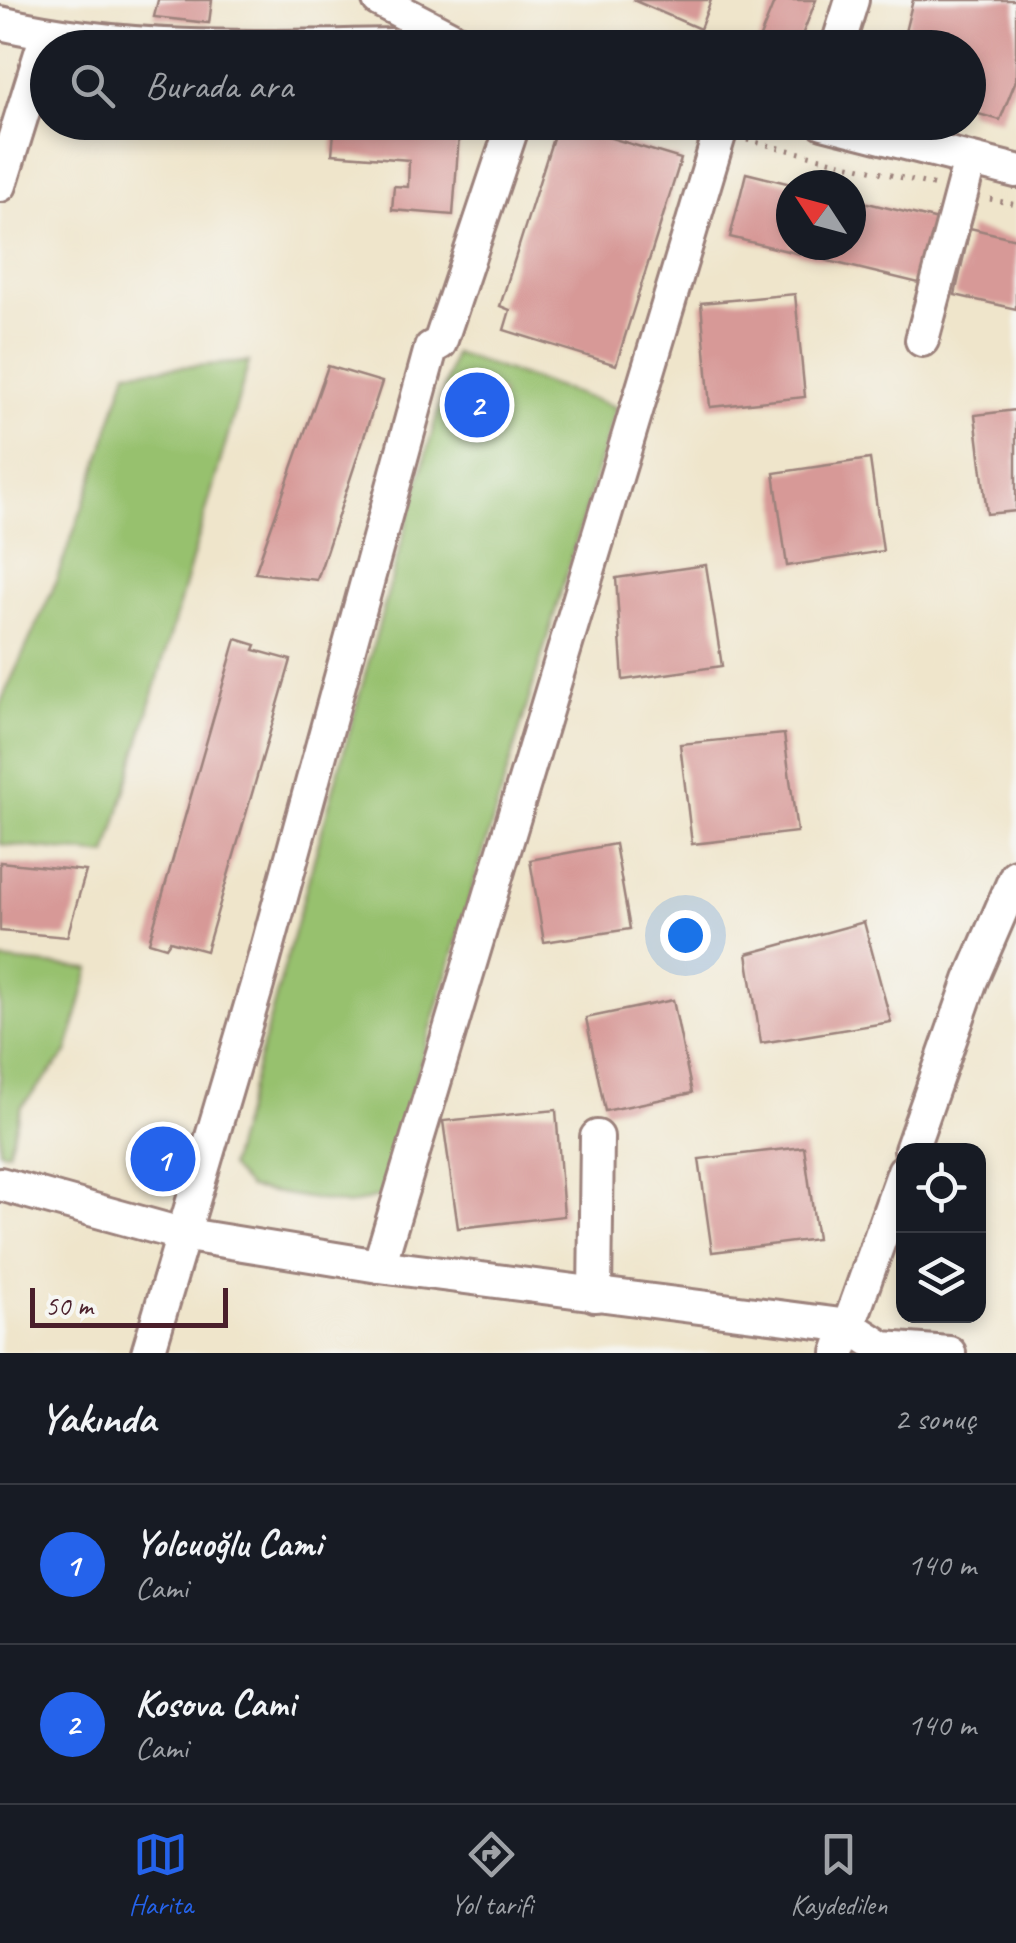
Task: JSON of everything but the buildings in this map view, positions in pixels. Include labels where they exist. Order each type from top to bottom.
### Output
[{"type":"street","points":[[379,0],[437,30]]},
{"type":"street","points":[[843,30],[852,0]]},
{"type":"street","points":[[0,22],[31,30]]},
{"type":"street","points":[[0,185],[30,89]]},
{"type":"street","points":[[148,1353],[256,985],[431,348],[440,342],[508,140]]},
{"type":"street","points":[[379,1266],[718,140]]},
{"type":"street","points":[[893,140],[1016,171]]},
{"type":"street","points":[[922,340],[970,160]]},
{"type":"street","points":[[913,1143],[971,980],[1016,876]]},
{"type":"street","points":[[595,1295],[597,1137]]},
{"type":"street","points":[[0,1184],[181,1234],[595,1295],[883,1348],[949,1353]]},
{"type":"street","points":[[844,1340],[896,1194]]},
{"type":"path","points":[[767,140],[1016,205]]},
{"type":"green space","points":[[454,353],[616,407],[381,1196],[348,1205],[249,1188],[229,1167]]},
{"type":"green space","points":[[249,362],[107,855],[0,844],[0,704],[53,589],[127,371]]},
{"type":"green space","points":[[0,960],[90,969],[67,1053],[21,1107],[8,1152],[0,1151]]},
{"type":"place","name":"Kosova Cami","points":[[477,405]]},
{"type":"place","name":"Yolcuoğlu Cami","points":[[163,1159]]}]
